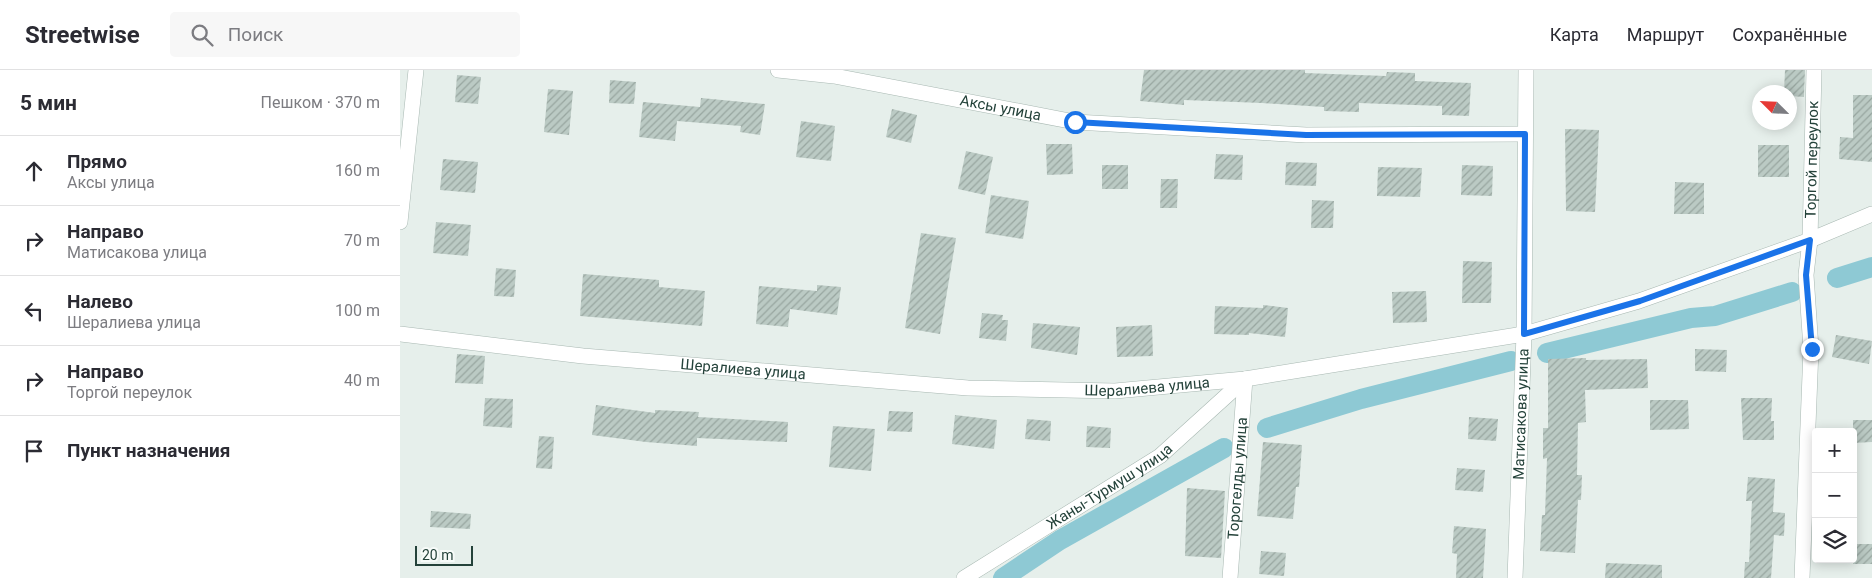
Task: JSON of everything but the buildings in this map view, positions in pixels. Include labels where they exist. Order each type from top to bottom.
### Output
[{"type":"street","points":[[400,222],[416,70]]},
{"type":"street","name":"Аксы улица","points":[[778,70],[834,76],[1075,122],[1306,135],[1525,134]]},
{"type":"street","name":"Матисакова улица","points":[[1515,578],[1524,334],[1526,70]]},
{"type":"street","name":"Торгой переулок","points":[[1802,578],[1812,349],[1806,275],[1810,240],[1814,70]]},
{"type":"street","name":"Шералиева улица","points":[[400,334],[583,356],[968,388],[1115,391],[1245,379],[1524,334],[1640,301],[1810,240],[1872,214]]},
{"type":"street","name":"Жаны-Турмуш улица","points":[[964,578],[1160,456],[1245,379]]},
{"type":"street","name":"Торогелды улица","points":[[1230,578],[1245,379]]},
{"type":"waterway","points":[[1837,278],[1872,267]]},
{"type":"waterway","points":[[1547,353],[1691,318],[1715,316],[1792,292]]},
{"type":"waterway","points":[[1267,428],[1361,399],[1511,361]]},
{"type":"waterway","points":[[1003,578],[1060,540],[1224,448]]},
{"type":"route","points":[[1075,122],[1306,135],[1525,134],[1524,334],[1640,301],[1810,240],[1806,275],[1812,349]]}]
